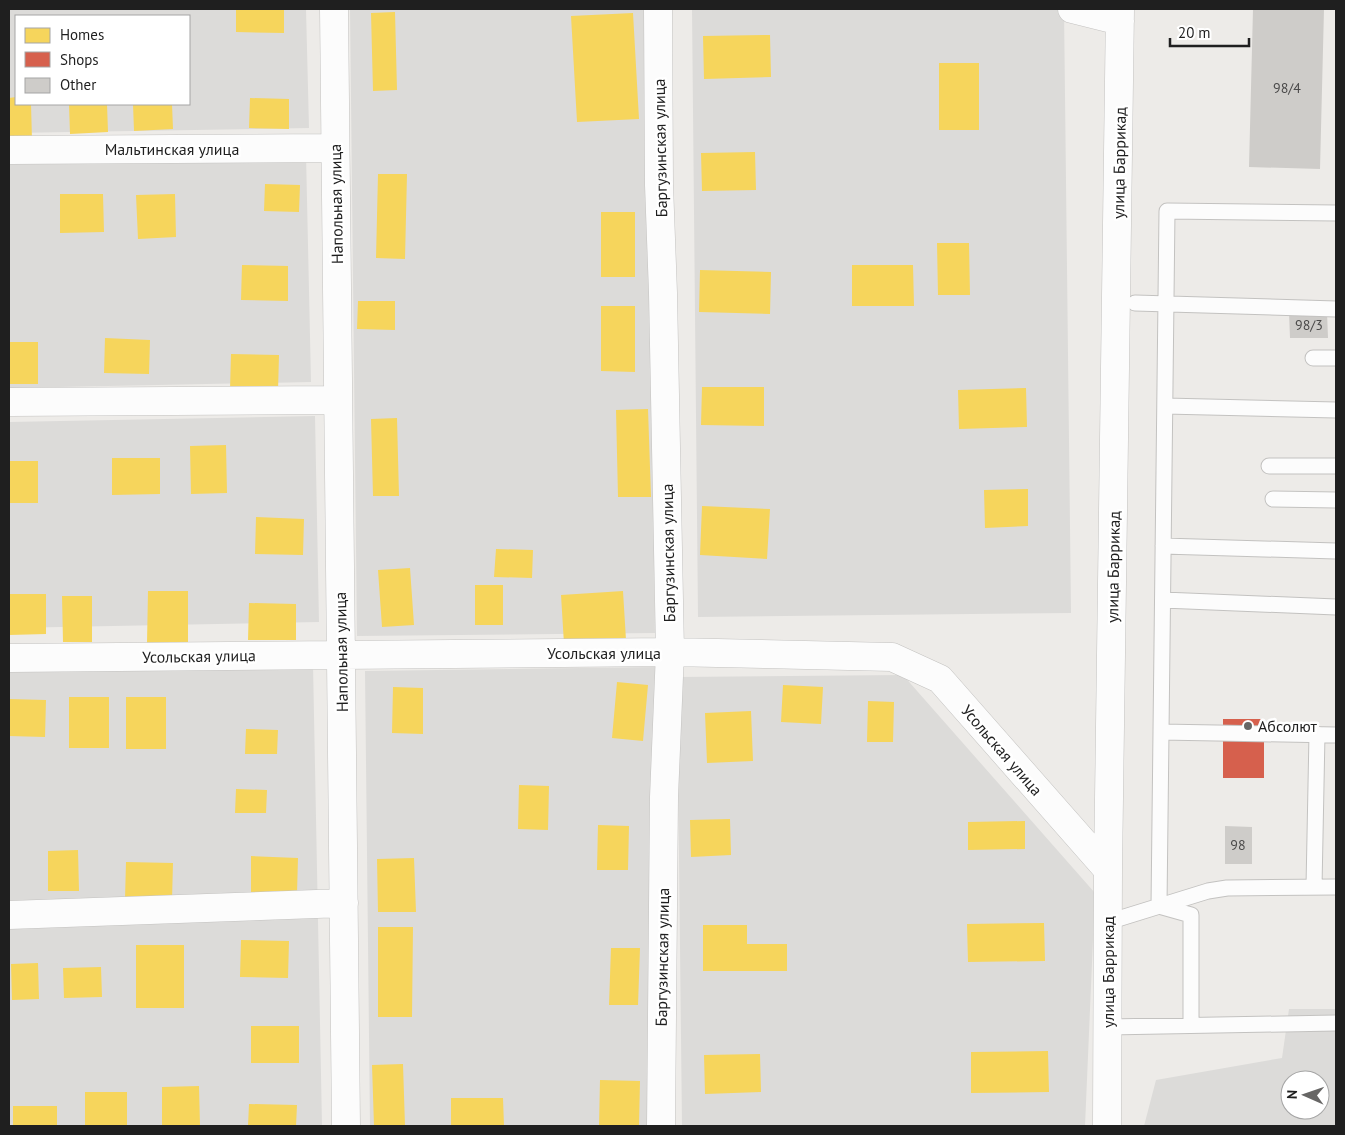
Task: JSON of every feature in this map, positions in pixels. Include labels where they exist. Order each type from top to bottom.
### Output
[{"type":"street","name":"Напольная улица","points":[[334,9],[346,1126]]},
{"type":"street","name":"Баргузинская улица","points":[[658,9],[659,185],[670,652],[664,797],[660,1126]]},
{"type":"street","points":[[1072,9],[1120,15]]},
{"type":"street","name":"улица Баррикад","points":[[1107,1126],[1108,870],[1120,15]]},
{"type":"street","name":"Мальтинская улица","points":[[9,150],[335,148]]},
{"type":"street","points":[[9,402],[338,400]]},
{"type":"street","name":"Усольская улица","points":[[9,658],[670,652],[892,657],[940,679],[1108,870]]},
{"type":"street","points":[[9,915],[344,903]]},
{"type":"lane","points":[[1159,906],[1167,211],[1336,213]]},
{"type":"lane","points":[[1135,303],[1336,309]]},
{"type":"lane","points":[[1313,358],[1336,358]]},
{"type":"lane","points":[[1165,406],[1336,410]]},
{"type":"lane","points":[[1270,466],[1336,466]]},
{"type":"lane","points":[[1273,499],[1336,500]]},
{"type":"lane","points":[[1163,546],[1336,551]]},
{"type":"lane","points":[[1162,600],[1336,607]]},
{"type":"lane","points":[[1161,732],[1336,735]]},
{"type":"lane","points":[[1314,887],[1316,734]]},
{"type":"lane","points":[[1108,922],[1208,891],[1227,888],[1336,887]]},
{"type":"lane","points":[[1159,906],[1191,915],[1191,1025]]},
{"type":"lane","points":[[1108,1027],[1336,1023]]},
{"type":"shaded area","points":[[9,9],[306,9],[309,128],[9,133]]},
{"type":"shaded area","points":[[350,9],[648,9],[655,633],[357,636]]},
{"type":"shaded area","points":[[692,9],[1064,9],[1071,613],[698,617]]},
{"type":"shaded area","points":[[306,154],[311,382],[9,388],[9,159]]},
{"type":"shaded area","points":[[315,416],[319,622],[9,628],[9,422]]},
{"type":"shaded area","points":[[313,664],[322,1126],[9,1126],[9,670]]},
{"type":"shaded area","points":[[657,667],[662,1126],[370,1126],[365,671]]},
{"type":"shaded area","points":[[903,675],[1095,893],[1085,1126],[682,1126],[677,677]]},
{"type":"shaded area","points":[[1289,1009],[1336,1009],[1336,1126],[1144,1126],[1156,1080],[1282,1058]]},
{"type":"building: Homes","points":[[236,9],[284,9],[284,33],[236,32]]},
{"type":"building: Homes","points":[[395,12],[397,90],[373,91],[371,13]]},
{"type":"building: Homes","points":[[633,13],[639,119],[577,122],[571,16]]},
{"type":"building: Homes","points":[[770,35],[771,77],[704,79],[703,36]]},
{"type":"building: Homes","points":[[939,63],[979,63],[979,130],[939,130]]},
{"type":"building: Homes","points":[[15,97],[15,105],[31,105],[32,140],[9,141],[9,98]]},
{"type":"building: Homes","points":[[250,98],[289,99],[289,129],[249,128]]},
{"type":"building: Homes","points":[[69,105],[107,105],[108,132],[70,134]]},
{"type":"building: Homes","points":[[133,105],[172,105],[173,129],[134,131]]},
{"type":"building: Homes","points":[[755,152],[756,190],[702,191],[701,153]]},
{"type":"building: Homes","points":[[378,174],[407,174],[405,259],[376,258]]},
{"type":"building: Homes","points":[[265,184],[300,185],[299,212],[264,211]]},
{"type":"building: Homes","points":[[60,194],[103,194],[104,232],[60,233]]},
{"type":"building: Homes","points":[[175,194],[176,237],[138,239],[136,195]]},
{"type":"building: Homes","points":[[601,212],[635,212],[635,277],[601,277]]},
{"type":"building: Homes","points":[[937,243],[969,243],[970,295],[938,295]]},
{"type":"building: Homes","points":[[242,265],[288,266],[288,301],[241,300]]},
{"type":"building: Homes","points":[[852,265],[913,265],[914,306],[852,306]]},
{"type":"building: Homes","points":[[700,270],[771,272],[770,314],[699,312]]},
{"type":"building: Homes","points":[[358,301],[395,301],[395,330],[357,329]]},
{"type":"building: Homes","points":[[601,306],[635,306],[635,372],[601,371]]},
{"type":"building: Homes","points":[[105,338],[150,340],[149,374],[104,373]]},
{"type":"building: Homes","points":[[9,342],[38,342],[38,384],[9,384]]},
{"type":"building: Homes","points":[[231,354],[279,355],[278,391],[230,390]]},
{"type":"building: Homes","points":[[702,387],[764,387],[764,426],[701,425]]},
{"type":"building: Homes","points":[[1026,388],[1027,427],[959,429],[958,390]]},
{"type":"building: Homes","points":[[648,409],[651,497],[618,497],[616,410]]},
{"type":"building: Homes","points":[[397,418],[399,496],[373,496],[371,419]]},
{"type":"building: Homes","points":[[226,445],[227,493],[191,494],[190,446]]},
{"type":"building: Homes","points":[[112,458],[160,458],[160,494],[112,495]]},
{"type":"building: Homes","points":[[9,461],[38,461],[38,503],[9,503]]},
{"type":"building: Homes","points":[[1028,489],[1028,526],[985,528],[984,490]]},
{"type":"building: Homes","points":[[702,506],[770,509],[767,559],[700,555]]},
{"type":"building: Homes","points":[[256,517],[304,519],[303,555],[255,554]]},
{"type":"building: Homes","points":[[496,549],[533,550],[532,578],[494,577]]},
{"type":"building: Homes","points":[[410,568],[414,625],[382,627],[378,570]]},
{"type":"building: Homes","points":[[475,585],[503,585],[503,625],[475,625]]},
{"type":"building: Homes","points":[[148,591],[188,591],[188,643],[147,643]]},
{"type":"building: Homes","points":[[623,591],[626,640],[564,644],[561,595]]},
{"type":"building: Homes","points":[[9,594],[46,594],[46,634],[9,635]]},
{"type":"building: Homes","points":[[62,596],[92,596],[92,642],[63,642]]},
{"type":"building: Homes","points":[[249,603],[296,604],[296,640],[248,640]]},
{"type":"building: Homes","points":[[617,682],[648,685],[643,741],[612,738]]},
{"type":"building: Homes","points":[[783,685],[823,687],[821,724],[781,722]]},
{"type":"building: Homes","points":[[393,687],[423,688],[423,734],[392,733]]},
{"type":"building: Homes","points":[[69,697],[109,697],[109,748],[69,748]]},
{"type":"building: Homes","points":[[126,697],[166,697],[166,749],[126,749]]},
{"type":"building: Homes","points":[[9,699],[46,700],[45,737],[9,736]]},
{"type":"building: Homes","points":[[868,701],[894,702],[893,742],[867,742]]},
{"type":"building: Homes","points":[[751,711],[753,761],[707,763],[705,713]]},
{"type":"building: Homes","points":[[246,729],[278,730],[277,754],[245,754]]},
{"type":"building: Homes","points":[[519,785],[549,786],[548,830],[518,829]]},
{"type":"building: Homes","points":[[236,789],[267,790],[266,813],[235,813]]},
{"type":"building: Homes","points":[[730,819],[731,855],[691,857],[690,820]]},
{"type":"building: Homes","points":[[1025,821],[1025,849],[968,850],[968,822]]},
{"type":"building: Homes","points":[[598,825],[629,826],[628,870],[597,870]]},
{"type":"building: Homes","points":[[78,850],[79,891],[48,891],[48,851]]},
{"type":"building: Homes","points":[[251,856],[298,858],[297,893],[251,892]]},
{"type":"building: Homes","points":[[414,858],[416,912],[378,912],[377,859]]},
{"type":"building: Homes","points":[[126,862],[173,863],[172,900],[125,899]]},
{"type":"building: Homes","points":[[1044,923],[1045,961],[968,962],[967,924]]},
{"type":"building: Homes","points":[[703,925],[747,925],[747,944],[787,944],[787,971],[703,971]]},
{"type":"building: Homes","points":[[378,927],[413,927],[412,1017],[378,1017]]},
{"type":"building: Homes","points":[[241,940],[289,941],[288,978],[240,977]]},
{"type":"building: Homes","points":[[136,945],[184,945],[184,1008],[136,1008]]},
{"type":"building: Homes","points":[[611,948],[640,948],[638,1005],[609,1005]]},
{"type":"building: Homes","points":[[38,963],[39,999],[12,1000],[11,964]]},
{"type":"building: Homes","points":[[101,967],[102,997],[64,998],[63,968]]},
{"type":"building: Homes","points":[[251,1026],[299,1026],[299,1063],[251,1063]]},
{"type":"building: Homes","points":[[1048,1051],[1049,1092],[971,1093],[971,1052]]},
{"type":"building: Homes","points":[[760,1054],[761,1092],[705,1094],[704,1055]]},
{"type":"building: Homes","points":[[403,1064],[405,1126],[374,1126],[372,1065]]},
{"type":"building: Homes","points":[[600,1080],[640,1081],[639,1126],[599,1126]]},
{"type":"building: Homes","points":[[199,1086],[200,1126],[162,1126],[162,1087]]},
{"type":"building: Homes","points":[[85,1092],[127,1092],[127,1126],[85,1126]]},
{"type":"building: Homes","points":[[451,1098],[503,1098],[504,1126],[451,1126]]},
{"type":"building: Homes","points":[[249,1104],[297,1105],[296,1126],[248,1126]]},
{"type":"building: Homes","points":[[13,1106],[57,1106],[57,1126],[13,1126]]},
{"type":"building: Shops","points":[[1223,719],[1264,719],[1264,778],[1223,778]]},
{"type":"building: Other","points":[[1253,9],[1324,9],[1320,169],[1249,167]]},
{"type":"building: Other","points":[[1289,312],[1327,312],[1328,338],[1290,338]]},
{"type":"building: Other","points":[[1225,826],[1252,827],[1252,864],[1225,864]]},
{"type":"place","name":"Абсолют","points":[[1248,726]]}]
